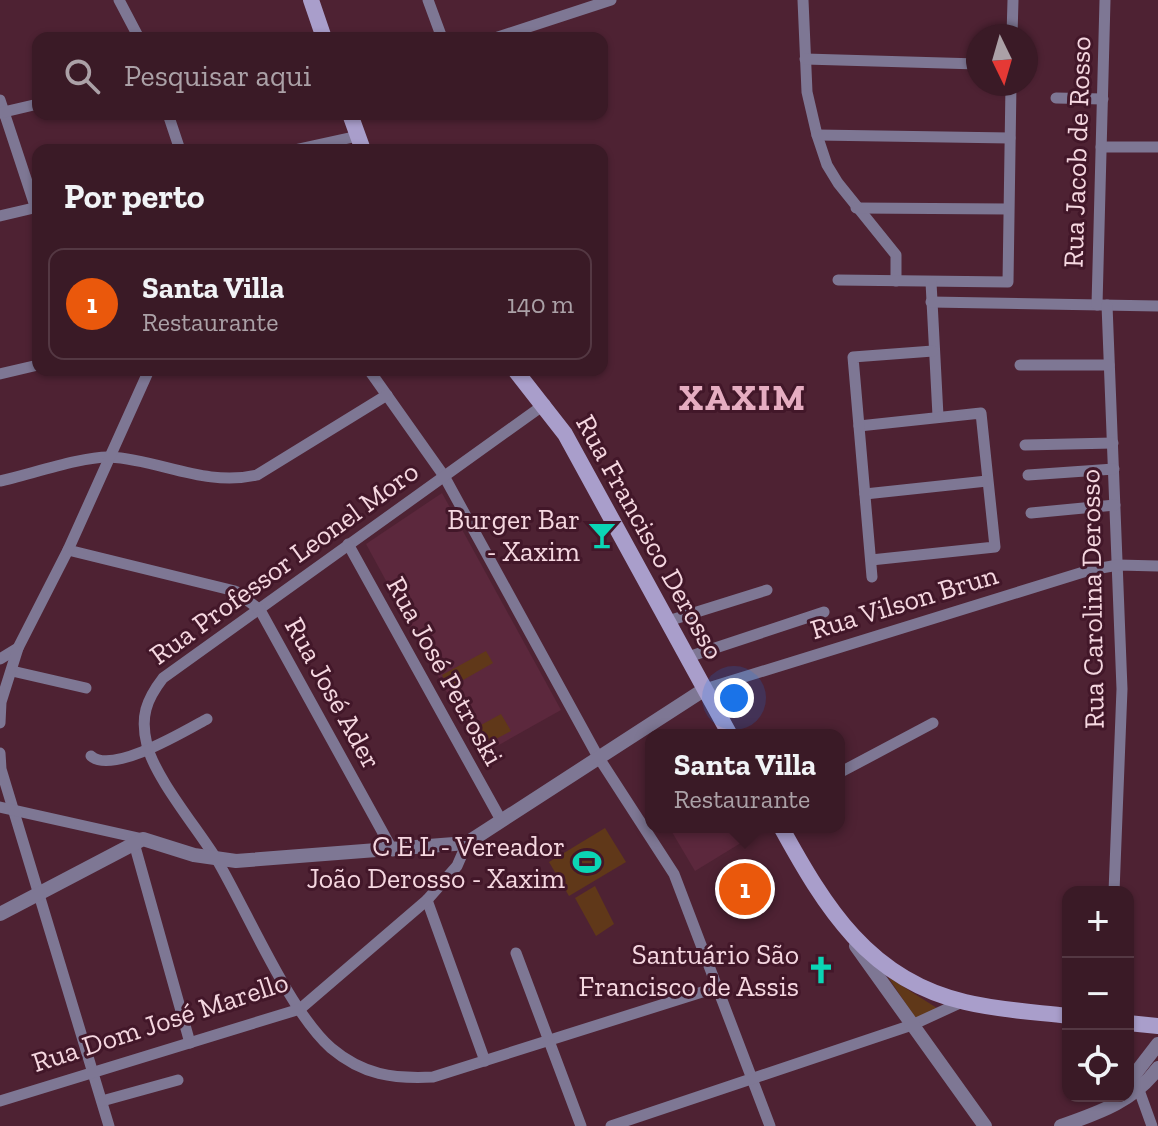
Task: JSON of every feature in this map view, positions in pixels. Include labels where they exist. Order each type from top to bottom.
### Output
[{"type":"main road","points":[[311,0],[322,32]]},
{"type":"main road","points":[[352,120],[360,143]]},
{"type":"main road","name":"Rua Francisco Derosso","points":[[520,376],[545,404],[727,729]]},
{"type":"main road","points":[[784,833],[805,872],[851,939],[886,965],[930,990],[962,1002],[1062,1015]]},
{"type":"main road","points":[[1134,1024],[1158,1026]]},
{"type":"street","points":[[119,0],[136,32]]},
{"type":"street","points":[[428,0],[440,32]]},
{"type":"street","points":[[513,32],[611,0]]},
{"type":"street","points":[[803,0],[806,80],[817,135],[827,165],[856,208],[896,255],[896,281]]},
{"type":"street","points":[[1012,24],[1013,0]]},
{"type":"street","name":"Rua Jacob de Rosso","points":[[1102,305],[1101,147],[1105,0]]},
{"type":"street","points":[[805,59],[966,64]]},
{"type":"street","points":[[806,80],[824,59]]},
{"type":"street","points":[[1008,302],[1011,96]]},
{"type":"street","points":[[1056,98],[1103,99]]},
{"type":"street","points":[[32,105],[1,108],[32,196]]},
{"type":"street","points":[[170,120],[178,144]]},
{"type":"street","points":[[817,135],[1010,138]]},
{"type":"street","points":[[1101,147],[1158,147]]},
{"type":"street","points":[[856,208],[1008,209]]},
{"type":"street","points":[[871,226],[879,208]]},
{"type":"street","points":[[0,216],[32,211]]},
{"type":"street","points":[[838,280],[1008,282]]},
{"type":"street","points":[[931,282],[938,416]]},
{"type":"street","points":[[966,282],[972,301]]},
{"type":"street","points":[[931,302],[1158,306]]},
{"type":"street","name":"Rua Carolina Derosso","points":[[1102,305],[1109,365],[1122,689],[1114,886]]},
{"type":"street","points":[[872,577],[853,357],[933,351]]},
{"type":"street","points":[[1020,365],[1109,365]]},
{"type":"street","points":[[0,374],[32,366]]},
{"type":"street","points":[[0,723],[1,702],[18,648],[68,550],[146,376]]},
{"type":"street","points":[[373,376],[444,476],[597,755],[645,829]]},
{"type":"street","points":[[0,481],[108,457],[215,480],[235,480],[257,475],[387,395]]},
{"type":"street","name":"Rua Professor Leonel Moro","points":[[545,404],[163,678],[149,696],[143,711],[148,749],[216,860],[300,1009],[329,1046],[360,1069],[395,1079],[433,1077],[718,987]]},
{"type":"street","points":[[859,426],[981,413],[995,547],[871,560]]},
{"type":"street","points":[[1025,445],[1113,443]]},
{"type":"street","points":[[1028,475],[1114,469]]},
{"type":"street","points":[[865,494],[987,481]]},
{"type":"street","points":[[1031,513],[1115,505]]},
{"type":"street","name":"Rua José Petroski","points":[[348,544],[501,820]]},
{"type":"street","name":"Rua José Ader","points":[[68,550],[235,591],[260,610],[393,851]]},
{"type":"street","name":"Rua Vilson Brun","points":[[705,689],[1090,570],[1118,565],[1158,566]]},
{"type":"street","points":[[668,621],[767,590]]},
{"type":"street","points":[[688,657],[824,612]]},
{"type":"street","points":[[0,659],[18,648]]},
{"type":"street","points":[[12,671],[86,688]]},
{"type":"street","name":"Rua Dom José Marello","points":[[0,1101],[300,1009],[427,900],[457,866],[467,843],[597,755],[705,689]]},
{"type":"street","points":[[91,756],[108,761],[148,749],[207,719]]},
{"type":"street","points":[[845,770],[933,723]]},
{"type":"street","points":[[0,753],[1,769],[109,1126]]},
{"type":"street","points":[[0,807],[216,860],[393,851],[467,843]]},
{"type":"street","points":[[647,833],[674,874],[770,1126]]},
{"type":"street","points":[[0,914],[138,841]]},
{"type":"street","points":[[138,841],[190,1043]]},
{"type":"street","points":[[427,900],[485,1061]]},
{"type":"street","points":[[851,939],[985,1126]]},
{"type":"street","points":[[516,953],[581,1126]]},
{"type":"street","points":[[611,1126],[912,1025],[962,1002]]},
{"type":"street","points":[[1134,1082],[1158,1044]]},
{"type":"street","points":[[1134,1084],[1158,1068]]},
{"type":"street","points":[[102,1101],[178,1080]]},
{"type":"street","points":[[1134,1089],[1152,1126]]},
{"type":"street","points":[[1068,1124],[1103,1102]]},
{"type":"street","points":[[1068,1124],[1107,1109],[1114,1102]]},
{"type":"shaded area","points":[[442,493],[561,710],[481,755],[366,544]]},
{"type":"shaded area","points":[[486,651],[493,663],[449,688],[442,675]]},
{"type":"shaded area","points":[[501,714],[511,731],[481,747],[472,730]]},
{"type":"shaded area","name":"C E L - Vereador João Derosso - Xaxim","points":[[605,828],[626,862],[569,896],[549,862]]},
{"type":"shaded area","points":[[673,833],[757,833],[695,871]]},
{"type":"shaded area","points":[[595,886],[614,924],[596,936],[575,898]]},
{"type":"shaded area","points":[[888,977],[940,1010],[916,1019]]},
{"type":"place","name":"Burger Bar - Xaxim","points":[[602,535]]},
{"type":"place","name":"C E L - Vereador João Derosso - Xaxim","points":[[587,862]]},
{"type":"place","name":"Santa Villa","points":[[745,889]]},
{"type":"place","name":"Santuário São Francisco de Assis","points":[[821,970]]},
{"type":"district","name":"XAXIM","points":[[743,397]]}]
